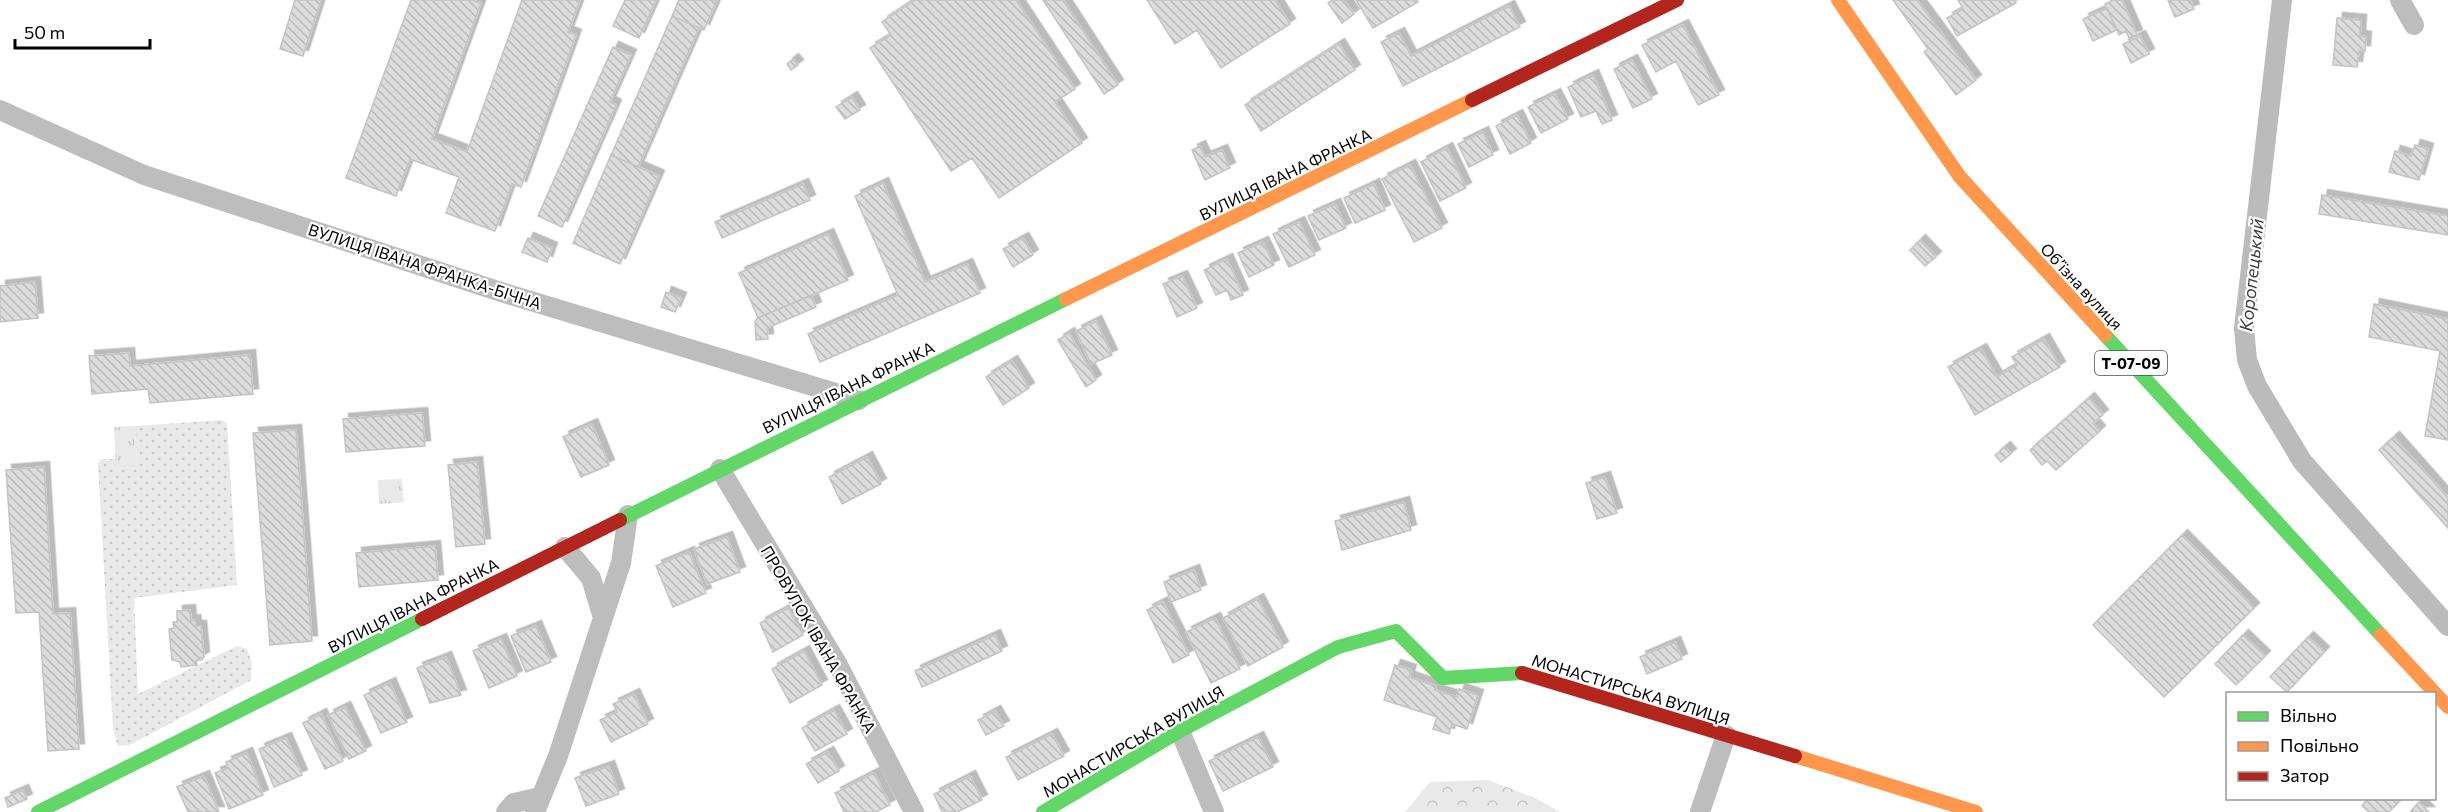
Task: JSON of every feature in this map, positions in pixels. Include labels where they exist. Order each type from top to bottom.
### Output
[{"type":"street","name":"ВУЛИЦЯ ІВАНА ФРАНКА","points":[[38,812],[859,400],[1677,0]]},
{"type":"street","name":"Обʼїзна вулиця","points":[[1838,0],[1960,177],[2434,692]]},
{"type":"street","points":[[2400,0],[2414,25]]},
{"type":"street","name":"ВУЛИЦЯ ІВАНА ФРАНКА-БІЧНА","points":[[0,110],[144,175],[501,292],[859,400]]},
{"type":"street","name":"ПРОВУЛОК ІВАНА ФРАНКА","points":[[720,469],[838,665],[914,812]]},
{"type":"street","points":[[506,812],[514,803],[537,804],[558,756],[621,563],[628,515]]},
{"type":"street","points":[[565,547],[591,578],[603,618]]},
{"type":"street","name":"МОНАСТИРСЬКА ВУЛИЦЯ","points":[[1043,812],[1180,731],[1338,647],[1396,630],[1443,678],[1522,673],[1976,812]]},
{"type":"street","name":"Обʼїзна вулиця","points":[[2436,694],[2448,707]]},
{"type":"street","points":[[1180,731],[1214,812]]},
{"type":"street","points":[[1701,812],[1726,735]]},
{"type":"green space","points":[[221,420],[227,423],[237,585],[134,598],[138,694],[237,646],[247,649],[252,663],[251,680],[130,745],[118,746],[113,729],[98,463],[102,459],[116,459],[117,468],[137,467],[135,426]]},
{"type":"green space","points":[[135,426],[137,467],[116,468],[114,427]]},
{"type":"green space","points":[[402,479],[404,502],[379,504],[378,480]]},
{"type":"green space","points":[[1488,780],[1535,798],[1560,812],[1405,812],[1430,782]]},
{"type":"building","points":[[295,0],[321,0],[303,56],[280,49]]},
{"type":"building","points":[[411,0],[472,0],[481,3],[432,139],[467,152],[522,0],[580,0],[568,32],[576,35],[521,187],[512,184],[495,231],[446,213],[459,177],[410,159],[396,196],[346,178]]},
{"type":"building","points":[[625,0],[656,0],[639,38],[613,26]]},
{"type":"building","points":[[679,0],[717,0],[704,30],[672,16]]},
{"type":"building","points":[[915,0],[1016,0],[1075,89],[1055,102],[1082,143],[999,198],[972,158],[951,171],[870,48],[891,35],[882,22]]},
{"type":"building","points":[[1043,0],[1063,0],[1118,85],[1104,94]]},
{"type":"building","points":[[1147,0],[1275,0],[1290,24],[1221,68],[1197,30],[1175,44]]},
{"type":"building","points":[[1332,0],[1344,0],[1354,14],[1342,23],[1328,3]]},
{"type":"building","points":[[1356,0],[1417,0],[1418,2],[1373,28]]},
{"type":"building","points":[[1893,0],[1917,0],[1976,80],[1956,95],[1924,52],[1928,49]]},
{"type":"building","points":[[1958,0],[2014,0],[2016,3],[1957,36],[1947,18],[1963,9]]},
{"type":"building","points":[[2113,0],[2122,0],[2137,35],[2129,38],[2126,31],[2119,35],[2105,4]]},
{"type":"building","points":[[2168,0],[2190,0],[2194,9],[2175,17]]},
{"type":"building","points":[[1509,6],[1520,27],[1403,86],[1381,42],[1399,33],[1411,56]]},
{"type":"building","points":[[2107,8],[2117,30],[2093,41],[2083,19]]},
{"type":"building","points":[[672,16],[699,28],[638,167],[611,155]]},
{"type":"building","points":[[2337,18],[2361,20],[2360,36],[2366,37],[2365,51],[2359,51],[2357,67],[2333,65]]},
{"type":"building","points":[[1683,25],[1719,95],[1698,105],[1676,61],[1656,72],[1642,45]]},
{"type":"building","points":[[2140,36],[2149,54],[2131,63],[2123,44]]},
{"type":"building","points":[[1339,44],[1355,70],[1261,131],[1245,105]]},
{"type":"building","points":[[613,47],[631,55],[610,102],[616,105],[562,227],[538,216]]},
{"type":"building","points":[[793,59],[798,65],[791,70],[787,64]]},
{"type":"building","points":[[1632,60],[1652,99],[1633,108],[1614,69]]},
{"type":"building","points":[[1593,75],[1612,120],[1602,124],[1596,111],[1581,117],[1568,87]]},
{"type":"building","points":[[1555,94],[1568,119],[1541,133],[1528,107]]},
{"type":"building","points":[[852,97],[860,110],[845,119],[836,107]]},
{"type":"building","points":[[1517,115],[1531,143],[1510,154],[1496,126]]},
{"type":"building","points":[[1483,132],[1493,155],[1469,167],[1458,144]]},
{"type":"building","points":[[2415,145],[2428,149],[2419,180],[2389,172],[2395,151],[2411,156]]},
{"type":"building","points":[[1200,146],[1205,157],[1222,150],[1230,168],[1205,180],[1192,150]]},
{"type":"building","points":[[1447,148],[1466,188],[1440,201],[1421,162]]},
{"type":"building","points":[[611,155],[659,176],[620,264],[573,243]]},
{"type":"building","points":[[1410,165],[1442,228],[1414,242],[1382,179]]},
{"type":"building","points":[[883,183],[925,282],[967,264],[980,293],[820,362],[808,334],[898,295],[855,196]]},
{"type":"building","points":[[803,184],[810,200],[722,238],[715,222]]},
{"type":"building","points":[[1374,184],[1385,210],[1355,223],[1344,198]]},
{"type":"building","points":[[2322,195],[2448,216],[2448,235],[2319,214]]},
{"type":"building","points":[[1335,204],[1346,228],[1319,240],[1308,216]]},
{"type":"building","points":[[1299,222],[1315,255],[1289,267],[1273,234]]},
{"type":"building","points":[[828,234],[848,280],[758,318],[739,273]]},
{"type":"building","points":[[528,238],[552,248],[547,262],[522,252]]},
{"type":"building","points":[[1023,238],[1033,255],[1013,267],[1003,249]]},
{"type":"building","points":[[1920,240],[1936,257],[1925,266],[1910,250]]},
{"type":"building","points":[[1263,242],[1274,265],[1249,277],[1238,253]]},
{"type":"building","points":[[1227,259],[1243,295],[1231,300],[1227,290],[1216,295],[1204,270]]},
{"type":"building","points":[[1182,276],[1197,308],[1177,317],[1163,284]]},
{"type":"building","points":[[35,282],[38,318],[0,322],[0,286]]},
{"type":"building","points":[[666,292],[681,298],[675,312],[661,307]]},
{"type":"building","points":[[811,295],[816,307],[767,328],[768,339],[756,340],[755,321],[758,318]]},
{"type":"building","points":[[2374,304],[2448,319],[2448,440],[2425,436],[2440,351],[2369,337]]},
{"type":"building","points":[[1096,321],[1112,355],[1091,364],[1076,331]]},
{"type":"building","points":[[1069,333],[1096,380],[1086,387],[1058,340]]},
{"type":"building","points":[[2044,339],[2060,367],[1975,415],[1948,367],[1981,349],[1997,377],[2017,365],[2012,357]]},
{"type":"building","points":[[129,353],[130,366],[250,355],[253,394],[150,403],[148,389],[92,394],[89,356]]},
{"type":"building","points":[[1012,361],[1029,388],[1003,405],[986,377]]},
{"type":"building","points":[[2089,398],[2103,415],[2093,423],[2100,431],[2056,470],[2047,461],[2042,465],[2030,450]]},
{"type":"building","points":[[422,413],[425,446],[346,452],[343,419]]},
{"type":"building","points":[[592,424],[609,465],[581,477],[563,437]]},
{"type":"building","points":[[296,430],[312,641],[270,645],[253,433]]},
{"type":"building","points":[[2394,437],[2448,498],[2448,528],[2379,450]]},
{"type":"building","points":[[2005,447],[2011,454],[2001,462],[1995,455]]},
{"type":"building","points":[[867,457],[881,484],[842,504],[829,477]]},
{"type":"building","points":[[477,462],[485,544],[456,547],[448,465]]},
{"type":"building","points":[[44,467],[53,614],[70,613],[79,749],[48,751],[39,612],[16,613],[6,470]]},
{"type":"building","points":[[1605,477],[1617,513],[1597,519],[1586,483]]},
{"type":"building","points":[[1404,502],[1411,530],[1342,550],[1335,521]]},
{"type":"building","points":[[2182,535],[2254,608],[2164,697],[2093,625]]},
{"type":"building","points":[[727,537],[740,572],[707,584],[694,549]]},
{"type":"building","points":[[435,546],[438,580],[359,587],[356,553]]},
{"type":"building","points":[[689,552],[706,593],[673,607],[656,566]]},
{"type":"building","points":[[1194,570],[1201,590],[1171,602],[1164,582]]},
{"type":"building","points":[[1258,599],[1283,647],[1248,666],[1223,618]]},
{"type":"building","points":[[1163,602],[1189,655],[1173,663],[1147,610]]},
{"type":"building","points":[[788,608],[803,635],[773,652],[760,623]]},
{"type":"building","points":[[190,610],[191,621],[195,620],[196,626],[201,626],[204,657],[196,661],[197,665],[181,667],[180,662],[172,660],[169,629],[174,628],[173,622],[177,622],[177,611]]},
{"type":"building","points":[[1215,618],[1240,669],[1211,683],[1186,632]]},
{"type":"building","points":[[536,626],[551,662],[526,672],[511,636]]},
{"type":"building","points":[[995,635],[1002,651],[922,687],[915,671]]},
{"type":"building","points":[[2243,635],[2265,656],[2236,685],[2215,664]]},
{"type":"building","points":[[2308,637],[2324,652],[2287,692],[2270,677]]},
{"type":"building","points":[[501,639],[517,676],[489,688],[473,651]]},
{"type":"building","points":[[1675,642],[1682,659],[1647,674],[1640,657]]},
{"type":"building","points":[[804,651],[822,685],[790,703],[772,669]]},
{"type":"building","points":[[446,657],[461,695],[430,703],[417,668]]},
{"type":"building","points":[[1395,665],[1411,670],[1409,677],[1436,686],[1435,690],[1457,697],[1459,689],[1478,695],[1467,729],[1452,724],[1449,734],[1433,729],[1437,717],[1384,700]]},
{"type":"building","points":[[390,683],[407,722],[381,733],[364,695]]},
{"type":"building","points":[[634,694],[648,724],[611,742],[600,720],[617,712],[613,704]]},
{"type":"building","points":[[345,707],[366,751],[349,759],[328,715]]},
{"type":"building","points":[[834,710],[847,734],[815,751],[802,728]]},
{"type":"building","points":[[995,711],[1004,726],[986,735],[978,720]]},
{"type":"building","points":[[321,714],[343,761],[325,769],[303,723]]},
{"type":"building","points":[[1052,734],[1064,756],[1018,780],[1006,757]]},
{"type":"building","points":[[1258,737],[1273,767],[1223,791],[1209,761]]},
{"type":"building","points":[[286,738],[302,775],[274,787],[259,749]]},
{"type":"building","points":[[828,752],[839,771],[818,783],[806,764]]},
{"type":"building","points":[[247,753],[263,795],[229,809],[215,773],[228,768],[226,762]]},
{"type":"building","points":[[609,766],[619,794],[586,806],[575,778]]},
{"type":"building","points":[[874,773],[890,805],[876,812],[844,812],[835,793]]},
{"type":"building","points":[[204,776],[219,812],[188,812],[177,787]]},
{"type":"building","points":[[970,776],[982,800],[957,812],[942,812],[934,794]]},
{"type":"building","points":[[23,790],[27,799],[8,807],[5,798]]},
{"type":"building","points":[[2366,800],[2400,800],[2389,812],[2369,812],[2362,806]]},
{"type":"building","points":[[2419,802],[2429,812],[2410,812]]},
{"type":"waterway","name":"Коропецький","points":[[2282,0],[2244,328],[2247,360],[2257,386],[2302,461],[2448,626]]},
{"type":"traffic: fast","points":[[620,520],[1066,299]]},
{"type":"traffic: fast","points":[[2105,335],[2381,635]]},
{"type":"traffic: fast","points":[[38,812],[422,619]]},
{"type":"traffic: fast","points":[[1043,812],[1180,731],[1338,647],[1396,631],[1443,678],[1522,673]]},
{"type":"traffic: slow","points":[[1838,0],[1960,177],[2105,335]]},
{"type":"traffic: slow","points":[[1066,299],[1472,100]]},
{"type":"traffic: slow","points":[[2381,635],[2434,692]]},
{"type":"traffic: slow","points":[[2436,694],[2448,707]]},
{"type":"traffic: slow","points":[[1795,756],[1976,812]]},
{"type":"traffic: jam","points":[[1472,100],[1677,0]]},
{"type":"traffic: jam","points":[[422,619],[620,520]]},
{"type":"traffic: jam","points":[[1522,673],[1795,756]]}]
